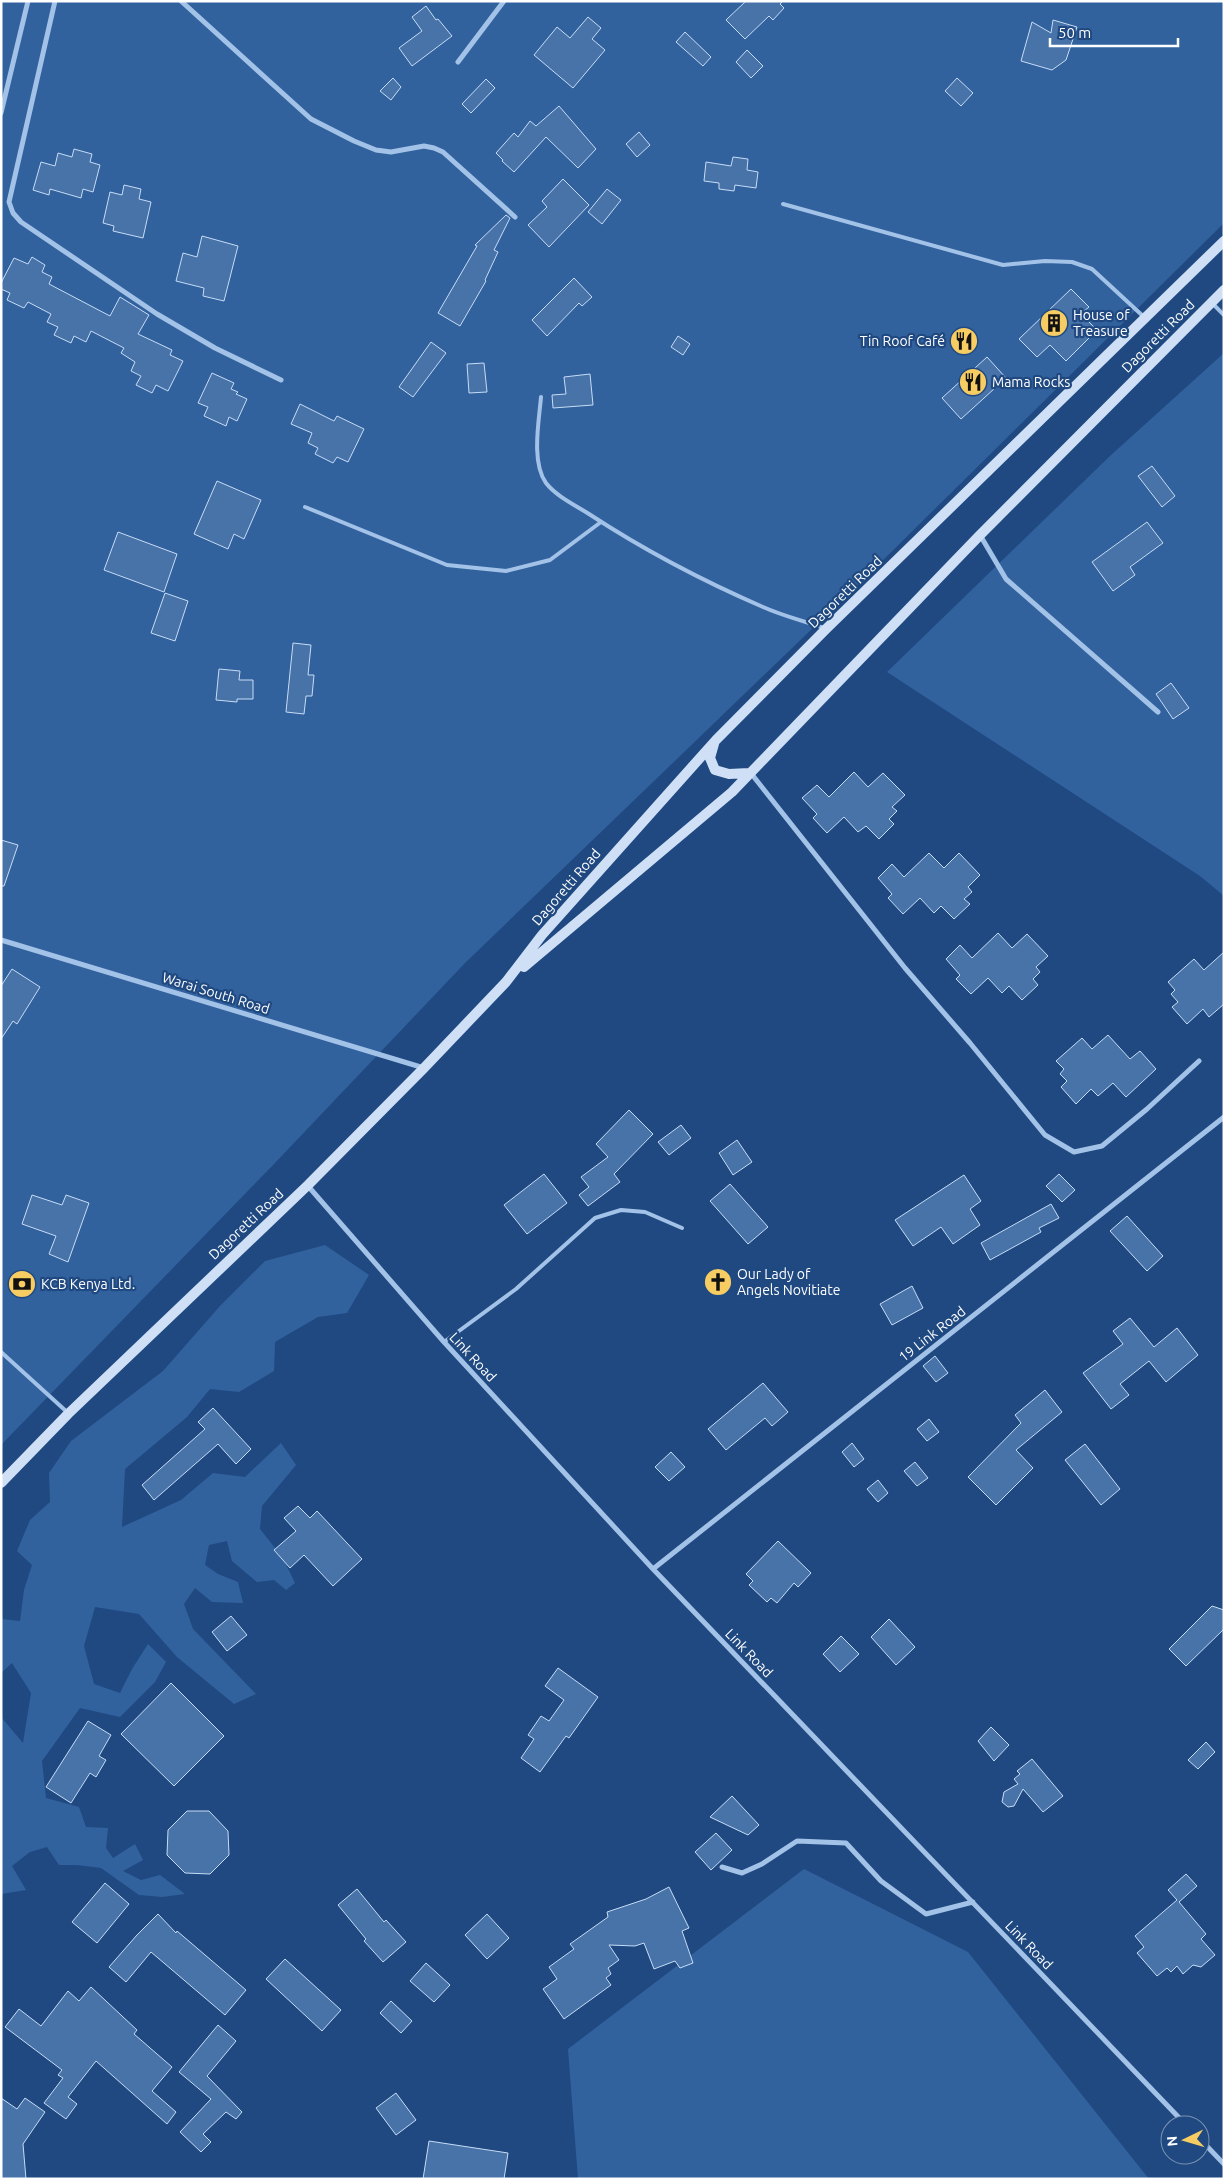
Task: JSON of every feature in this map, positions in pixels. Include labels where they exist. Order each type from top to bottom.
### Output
[{"type":"main road","name":"Dagoretti Road","points":[[1,1483],[68,1414],[308,1185],[424,1068],[506,982],[542,935],[716,740],[826,629],[1224,241]]},
{"type":"main road","name":"Dagoretti Road","points":[[506,982],[732,792],[749,772],[980,535],[1224,290]]},
{"type":"main road","points":[[716,740],[710,758],[715,770],[728,774],[749,772]]},
{"type":"street","points":[[1,113],[28,1]]},
{"type":"street","points":[[55,1],[9,202],[13,213],[21,222],[157,314],[215,348],[281,380]]},
{"type":"street","points":[[181,1],[311,119],[354,142],[376,150],[391,152],[424,146],[443,152],[515,217]]},
{"type":"street","points":[[458,62],[504,1]]},
{"type":"street","points":[[980,535],[1006,579],[1158,712]]},
{"type":"street","points":[[749,772],[905,968],[970,1043],[1045,1135],[1074,1152],[1102,1146],[1199,1061]]},
{"type":"street","name":"Warai South Road","points":[[1,940],[424,1068]]},
{"type":"street","name":"19 Link Road","points":[[653,1569],[1224,1117]]},
{"type":"street","name":"Link Road","points":[[308,1185],[444,1342],[653,1569],[1176,2115]]},
{"type":"street","points":[[722,1867],[742,1873],[762,1864],[797,1841],[846,1843],[881,1881],[926,1914],[973,1902]]},
{"type":"street","points":[[1210,2149],[1224,2164]]},
{"type":"lane","points":[[783,204],[1003,265],[1045,261],[1072,262],[1092,269],[1144,317]]},
{"type":"lane","points":[[1211,302],[1224,315]]},
{"type":"lane","points":[[541,397],[538,465],[546,482],[557,493],[601,522],[701,579],[765,608],[826,629]]},
{"type":"lane","points":[[305,508],[447,565],[506,572],[550,560],[601,522]]},
{"type":"lane","points":[[444,1342],[516,1289],[595,1218],[620,1210],[645,1212],[682,1228]]},
{"type":"lane","points":[[1,1352],[68,1414]]},
{"type":"shaded area","points":[[1,1],[1224,1],[1224,223],[869,574],[465,963],[274,1164],[1,1445]]},
{"type":"shaded area","points":[[1224,353],[1224,896],[1200,876],[887,672],[1110,456]]},
{"type":"shaded area","points":[[325,1245],[369,1275],[347,1313],[318,1317],[275,1342],[274,1371],[239,1392],[210,1389],[187,1417],[125,1469],[122,1527],[181,1500],[213,1473],[245,1477],[281,1443],[296,1465],[262,1506],[260,1529],[283,1558],[295,1583],[286,1590],[274,1580],[257,1582],[232,1561],[227,1541],[209,1545],[205,1565],[218,1574],[238,1582],[243,1603],[212,1602],[195,1588],[184,1604],[193,1629],[256,1694],[234,1704],[177,1657],[139,1614],[95,1607],[84,1646],[94,1684],[120,1693],[148,1644],[166,1662],[155,1682],[120,1717],[80,1708],[42,1761],[46,1798],[79,1807],[86,1827],[108,1828],[106,1848],[113,1858],[135,1844],[143,1860],[123,1871],[141,1880],[160,1875],[185,1894],[162,1897],[139,1895],[101,1868],[59,1865],[47,1847],[30,1852],[12,1866],[26,1890],[1,1894],[1,1717],[23,1743],[31,1693],[12,1663],[1,1673],[1,1619],[20,1621],[24,1590],[32,1565],[17,1551],[30,1520],[50,1502],[49,1473],[71,1441],[163,1371],[220,1306],[265,1261]]},
{"type":"shaded area","points":[[804,1869],[968,1952],[1149,2179],[578,2179],[568,2049]]},
{"type":"building","points":[[746,1],[783,1],[780,4],[784,8],[773,20],[769,16],[745,39],[726,20]]},
{"type":"building","points":[[426,6],[436,20],[438,19],[452,36],[412,66],[399,48],[422,31],[412,17]]},
{"type":"building","points":[[588,17],[601,28],[592,39],[605,50],[573,88],[534,55],[557,27],[570,38]]},
{"type":"building","points":[[1053,20],[1077,27],[1066,60],[1052,70],[1021,61],[1032,22],[1051,33]]},
{"type":"building","points":[[685,32],[711,57],[703,66],[676,42]]},
{"type":"building","points":[[747,50],[763,66],[751,78],[736,62]]},
{"type":"building","points":[[393,78],[401,87],[391,100],[380,91]]},
{"type":"building","points":[[957,78],[973,93],[961,106],[945,91]]},
{"type":"building","points":[[486,79],[495,88],[471,113],[462,104]]},
{"type":"building","points":[[559,106],[596,149],[578,168],[546,137],[514,172],[496,153],[514,133],[518,137],[530,121],[536,126]]},
{"type":"building","points":[[639,132],[650,145],[637,157],[626,144]]},
{"type":"building","points":[[74,149],[92,154],[90,162],[100,165],[93,192],[83,189],[81,198],[50,189],[49,195],[33,190],[41,162],[55,166],[58,153],[72,157]]},
{"type":"building","points":[[733,157],[748,159],[747,170],[758,172],[756,188],[735,185],[734,191],[719,189],[719,183],[704,181],[706,162],[731,166]]},
{"type":"building","points":[[563,179],[589,205],[549,247],[528,225],[547,207],[542,201]]},
{"type":"building","points":[[124,185],[141,189],[139,199],[151,202],[143,238],[113,231],[114,226],[103,223],[110,192],[122,195]]},
{"type":"building","points":[[607,189],[621,200],[602,224],[588,212]]},
{"type":"building","points":[[506,215],[510,218],[494,250],[498,252],[486,281],[460,326],[438,313],[477,246],[475,245]]},
{"type":"building","points":[[202,236],[238,246],[224,301],[203,296],[204,288],[176,281],[183,253],[197,257]]},
{"type":"building","points":[[32,257],[45,265],[42,272],[52,277],[49,284],[110,316],[120,297],[149,315],[138,334],[172,350],[170,355],[183,361],[168,391],[156,385],[152,393],[136,385],[141,376],[131,371],[135,362],[121,353],[124,348],[91,331],[86,342],[74,336],[71,343],[54,335],[58,327],[47,322],[51,314],[28,302],[24,308],[7,300],[10,293],[1,289],[1,283],[14,258],[28,264]]},
{"type":"building","points":[[574,278],[592,297],[582,306],[579,303],[547,336],[532,320]]},
{"type":"building","name":"House of Treasure","points":[[1071,289],[1089,307],[1081,314],[1097,330],[1066,361],[1050,345],[1037,357],[1019,339]]},
{"type":"building","points":[[678,336],[690,344],[683,355],[671,347]]},
{"type":"building","points":[[431,342],[446,353],[413,397],[399,387]]},
{"type":"building","points":[[987,357],[1006,378],[961,419],[942,398]]},
{"type":"building","points":[[484,363],[487,392],[469,393],[467,364]]},
{"type":"building","points":[[212,373],[234,383],[231,389],[238,392],[236,394],[247,399],[237,421],[229,417],[226,426],[204,416],[208,407],[198,403]]},
{"type":"building","points":[[590,374],[593,405],[553,408],[552,395],[566,394],[564,377]]},
{"type":"building","points":[[300,404],[334,421],[337,416],[364,429],[348,462],[337,457],[333,463],[315,454],[318,448],[308,443],[312,433],[291,424]]},
{"type":"building","points":[[1152,466],[1175,496],[1162,507],[1138,476]]},
{"type":"building","points":[[217,481],[261,500],[244,539],[234,534],[228,549],[194,534]]},
{"type":"building","points":[[1147,522],[1163,543],[1130,567],[1135,575],[1113,591],[1092,562]]},
{"type":"building","points":[[118,532],[177,554],[164,592],[104,570]]},
{"type":"building","points":[[165,593],[188,601],[175,641],[151,633]]},
{"type":"building","points":[[293,643],[311,645],[308,675],[314,675],[312,696],[306,696],[304,714],[286,712]]},
{"type":"building","points":[[219,669],[240,671],[239,680],[253,680],[253,699],[237,699],[237,702],[216,700]]},
{"type":"building","points":[[1171,683],[1189,708],[1173,719],[1156,694]]},
{"type":"building","points":[[854,772],[868,787],[883,773],[905,795],[892,807],[897,811],[889,819],[894,824],[879,839],[866,826],[858,832],[844,817],[827,833],[813,818],[817,814],[802,798],[817,785],[829,797]]},
{"type":"building","points":[[1,840],[18,845],[4,886],[1,886]]},
{"type":"building","points":[[929,853],[944,868],[959,853],[980,875],[968,887],[972,892],[964,899],[970,904],[954,919],[941,906],[934,913],[920,898],[903,914],[888,898],[892,894],[878,878],[892,864],[904,877]]},
{"type":"building","points":[[998,933],[1012,948],[1027,934],[1048,956],[1036,967],[1040,972],[1033,979],[1038,985],[1022,1000],[1009,986],[1002,993],[988,978],[971,994],[956,979],[960,975],[946,959],[960,945],[972,958]]},
{"type":"building","points":[[1224,952],[1224,1004],[1209,1017],[1203,1009],[1187,1024],[1172,1007],[1178,1002],[1171,994],[1175,990],[1168,982],[1194,959],[1204,970]]},
{"type":"building","points":[[12,969],[40,987],[17,1024],[13,1021],[1,1039],[1,986]]},
{"type":"building","points":[[1108,1035],[1130,1059],[1140,1051],[1156,1069],[1126,1097],[1113,1083],[1098,1096],[1091,1089],[1076,1104],[1061,1087],[1067,1081],[1060,1074],[1064,1069],[1056,1061],[1082,1038],[1092,1049]]},
{"type":"building","points":[[629,1110],[653,1134],[614,1174],[620,1182],[588,1206],[579,1195],[589,1187],[581,1177],[608,1157],[596,1144]]},
{"type":"building","points":[[681,1125],[691,1138],[669,1155],[658,1142]]},
{"type":"building","points":[[737,1140],[752,1162],[733,1175],[719,1153]]},
{"type":"building","points":[[544,1174],[567,1203],[527,1234],[504,1205]]},
{"type":"building","points":[[1059,1174],[1075,1190],[1062,1202],[1046,1186]]},
{"type":"building","points":[[964,1175],[981,1201],[970,1209],[980,1225],[953,1244],[941,1227],[913,1246],[895,1220]]},
{"type":"building","points":[[730,1184],[768,1227],[748,1244],[710,1201]]},
{"type":"building","points":[[32,1195],[62,1205],[66,1195],[89,1203],[68,1262],[49,1254],[56,1236],[22,1224]]},
{"type":"building","points":[[1051,1204],[1059,1218],[1039,1228],[1041,1232],[990,1260],[981,1243]]},
{"type":"building","points":[[1127,1216],[1163,1256],[1147,1271],[1110,1231]]},
{"type":"building","points":[[912,1286],[923,1308],[892,1325],[880,1304]]},
{"type":"building","points":[[1130,1318],[1154,1347],[1177,1328],[1198,1355],[1166,1382],[1149,1361],[1120,1384],[1129,1395],[1111,1409],[1083,1373],[1123,1344],[1113,1331]]},
{"type":"building","points":[[935,1356],[948,1373],[936,1382],[923,1366]]},
{"type":"building","points":[[763,1383],[788,1412],[772,1426],[765,1418],[726,1450],[708,1429]]},
{"type":"building","points":[[1045,1390],[1062,1412],[1016,1450],[1033,1468],[996,1505],[968,1477],[1021,1423],[1015,1415]]},
{"type":"building","points":[[213,1408],[251,1449],[236,1464],[218,1444],[154,1500],[142,1485],[205,1429],[198,1422]]},
{"type":"building","points":[[929,1419],[939,1432],[927,1441],[917,1429]]},
{"type":"building","points":[[852,1443],[864,1459],[854,1467],[842,1452]]},
{"type":"building","points":[[1085,1444],[1120,1489],[1101,1505],[1065,1460]]},
{"type":"building","points":[[671,1452],[685,1467],[669,1481],[655,1467]]},
{"type":"building","points":[[915,1462],[928,1478],[917,1486],[904,1471]]},
{"type":"building","points":[[878,1480],[888,1493],[878,1502],[867,1489]]},
{"type":"building","points":[[298,1506],[310,1518],[317,1511],[362,1559],[333,1586],[304,1555],[290,1568],[274,1550],[296,1531],[284,1518]]},
{"type":"building","points":[[778,1541],[811,1573],[798,1587],[794,1583],[777,1603],[771,1598],[767,1602],[749,1585],[753,1581],[746,1574]]},
{"type":"building","points":[[1212,1606],[1224,1610],[1224,1629],[1186,1666],[1169,1649]]},
{"type":"building","points":[[231,1616],[247,1635],[227,1651],[212,1632]]},
{"type":"building","points":[[889,1619],[915,1647],[896,1665],[871,1637]]},
{"type":"building","points":[[841,1636],[859,1654],[840,1672],[823,1654]]},
{"type":"building","points":[[558,1668],[598,1697],[569,1738],[566,1736],[540,1772],[521,1758],[534,1739],[528,1735],[541,1716],[549,1721],[564,1700],[545,1686]]},
{"type":"building","points":[[171,1683],[224,1736],[174,1786],[121,1734]]},
{"type":"building","points":[[88,1721],[111,1735],[99,1756],[106,1760],[96,1777],[90,1773],[71,1803],[46,1787]]},
{"type":"building","points":[[991,1727],[1009,1745],[994,1761],[978,1741]]},
{"type":"building","points":[[1206,1742],[1215,1752],[1198,1769],[1188,1760]]},
{"type":"building","points":[[1032,1759],[1063,1796],[1043,1812],[1023,1789],[1014,1806],[1008,1807],[1002,1802],[1004,1792],[1018,1784],[1014,1779],[1020,1774],[1017,1771]]},
{"type":"building","points":[[732,1796],[759,1825],[748,1835],[710,1817]]},
{"type":"building","points":[[187,1811],[209,1811],[228,1831],[229,1855],[210,1874],[185,1873],[167,1855],[168,1830]]},
{"type":"building","points":[[716,1833],[732,1850],[711,1870],[695,1852]]},
{"type":"building","points":[[1186,1874],[1197,1886],[1179,1902],[1206,1934],[1201,1939],[1215,1955],[1201,1967],[1193,1965],[1183,1974],[1177,1966],[1171,1972],[1167,1968],[1157,1976],[1137,1953],[1144,1947],[1135,1936],[1177,1900],[1168,1890]]},
{"type":"building","points":[[105,1883],[129,1904],[97,1943],[72,1922]]},
{"type":"building","points":[[669,1887],[689,1928],[682,1931],[693,1963],[680,1968],[675,1961],[654,1969],[644,1943],[635,1946],[609,1945],[619,1960],[608,1968],[611,1974],[606,1978],[611,1985],[564,2019],[543,1989],[557,1979],[549,1967],[574,1949],[570,1944],[608,1917],[607,1912],[646,1899]]},
{"type":"building","points":[[357,1889],[384,1922],[386,1920],[406,1942],[383,1962],[364,1941],[366,1939],[338,1905]]},
{"type":"building","points":[[158,1914],[176,1933],[177,1931],[246,1990],[225,2015],[151,1952],[126,1982],[109,1967]]},
{"type":"building","points":[[487,1914],[509,1938],[487,1959],[465,1935]]},
{"type":"building","points":[[285,1959],[341,2010],[322,2031],[266,1979]]},
{"type":"building","points":[[426,1963],[450,1985],[434,2002],[410,1981]]},
{"type":"building","points":[[91,1987],[137,2030],[134,2034],[172,2067],[152,2091],[176,2112],[167,2124],[96,2061],[68,2097],[77,2104],[66,2119],[44,2103],[63,2078],[58,2075],[62,2070],[5,2027],[19,2009],[41,2026],[68,1991],[79,2001]]},
{"type":"building","points":[[391,2001],[412,2021],[401,2033],[380,2013]]},
{"type":"building","points":[[218,2025],[236,2041],[207,2076],[242,2112],[236,2119],[226,2112],[203,2134],[211,2142],[201,2152],[180,2132],[211,2099],[179,2072]]},
{"type":"building","points":[[396,2093],[416,2120],[396,2135],[376,2108]]},
{"type":"building","points":[[1,2098],[17,2109],[25,2098],[45,2112],[23,2144],[26,2179],[1,2179]]},
{"type":"building","points":[[429,2141],[508,2153],[504,2179],[423,2179]]},
{"type":"place","name":"House of Treasure","points":[[1054,323]]},
{"type":"place","name":"Tin Roof Café","points":[[964,341]]},
{"type":"place","name":"Mama Rocks","points":[[973,382]]},
{"type":"place","name":"Our Lady of Angels Novitiate","points":[[718,1282]]},
{"type":"place","name":"KCB Kenya Ltd.","points":[[22,1284]]}]
